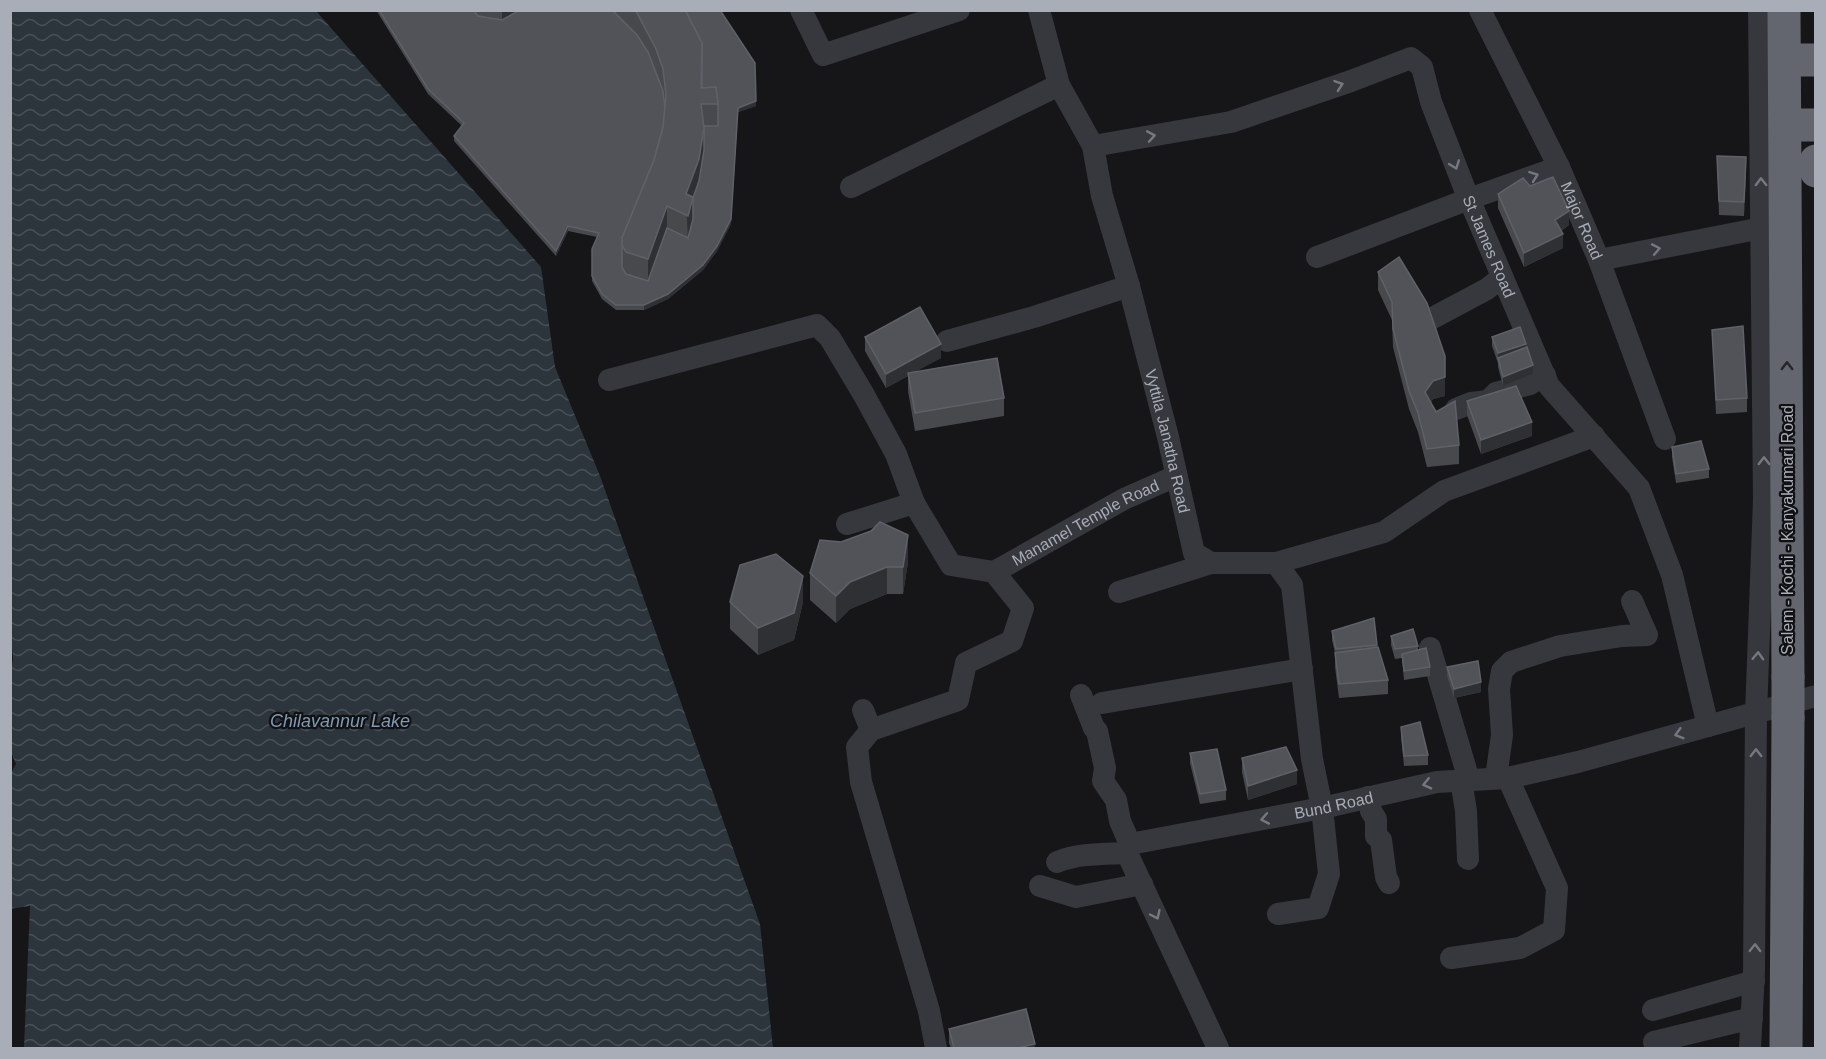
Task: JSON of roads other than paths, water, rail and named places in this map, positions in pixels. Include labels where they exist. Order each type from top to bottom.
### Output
[{"type":"highway","name":"Salem - Kochi - Kanyakumari Road","points":[[1784,10],[1800,60],[1800,125],[1775,278],[1788,677],[1786,1048]]},
{"type":"highway","points":[[1815,160],[1815,171]]},
{"type":"street","points":[[801,10],[823,55],[959,10]]},
{"type":"street","name":"Vyttila Janatha Road","points":[[1039,10],[1059,84],[1094,146],[1102,196],[1129,286],[1194,553],[1211,563]]},
{"type":"street","points":[[1750,1048],[1754,981],[1756,714],[1775,278],[1762,228],[1759,10]]},
{"type":"street","name":"Major Road","points":[[1482,11],[1559,167],[1599,260],[1665,439]]},
{"type":"street","name":"St James Road","points":[[1094,146],[1231,122],[1411,58],[1422,67],[1431,102],[1469,199],[1549,386],[1639,488],[1672,575],[1708,726]]},
{"type":"street","points":[[851,187],[1059,84]]},
{"type":"street","points":[[1317,257],[1559,167]]},
{"type":"street","points":[[1599,260],[1762,228]]},
{"type":"street","points":[[1426,321],[1487,289],[1502,277]]},
{"type":"street","points":[[947,340],[1034,317],[1129,286]]},
{"type":"street","points":[[609,380],[817,325],[830,338],[896,454],[914,503],[951,565],[994,572],[1023,608],[1012,641],[966,663],[958,700],[867,720],[858,747],[861,782],[929,1011],[936,1048]]},
{"type":"street","points":[[1456,409],[1471,403],[1488,401],[1496,393],[1530,384],[1545,375]]},
{"type":"street","points":[[1119,592],[1211,563],[1276,564],[1384,532],[1444,491],[1594,436]]},
{"type":"street","name":"Manamel Temple Road","points":[[994,572],[1124,499],[1176,476]]},
{"type":"street","points":[[847,524],[914,503]]},
{"type":"street","points":[[1276,564],[1292,585],[1312,759],[1322,808],[1329,874],[1318,908],[1278,914]]},
{"type":"street","points":[[1451,958],[1520,948],[1554,930],[1557,888],[1502,778],[1499,689],[1502,671],[1511,662],[1560,646],[1647,634],[1632,601]]},
{"type":"street","points":[[1430,648],[1465,780],[1468,859]]},
{"type":"street","points":[[1218,1048],[1142,884],[1128,848],[1116,800],[1103,781],[1106,768],[1094,728],[1092,699],[1302,669]]},
{"type":"street","name":"Bund Road","points":[[1057,861],[1322,808],[1437,782],[1502,778],[1578,762],[1815,696]]},
{"type":"street","points":[[1368,797],[1371,811],[1376,819],[1376,836],[1381,840],[1386,877],[1389,883]]},
{"type":"street","points":[[1040,886],[1076,897],[1142,884]]},
{"type":"street","points":[[1653,1010],[1754,981]]},
{"type":"street","points":[[1654,1042],[1752,1018]]},
{"type":"water","name":"Chilavannur Lake","points":[[11,10],[316,11],[541,267],[555,367],[600,476],[760,924],[773,1048],[24,1048],[30,906],[10,909],[10,775],[16,764],[10,750],[10,675],[13,659],[10,625]]}]
